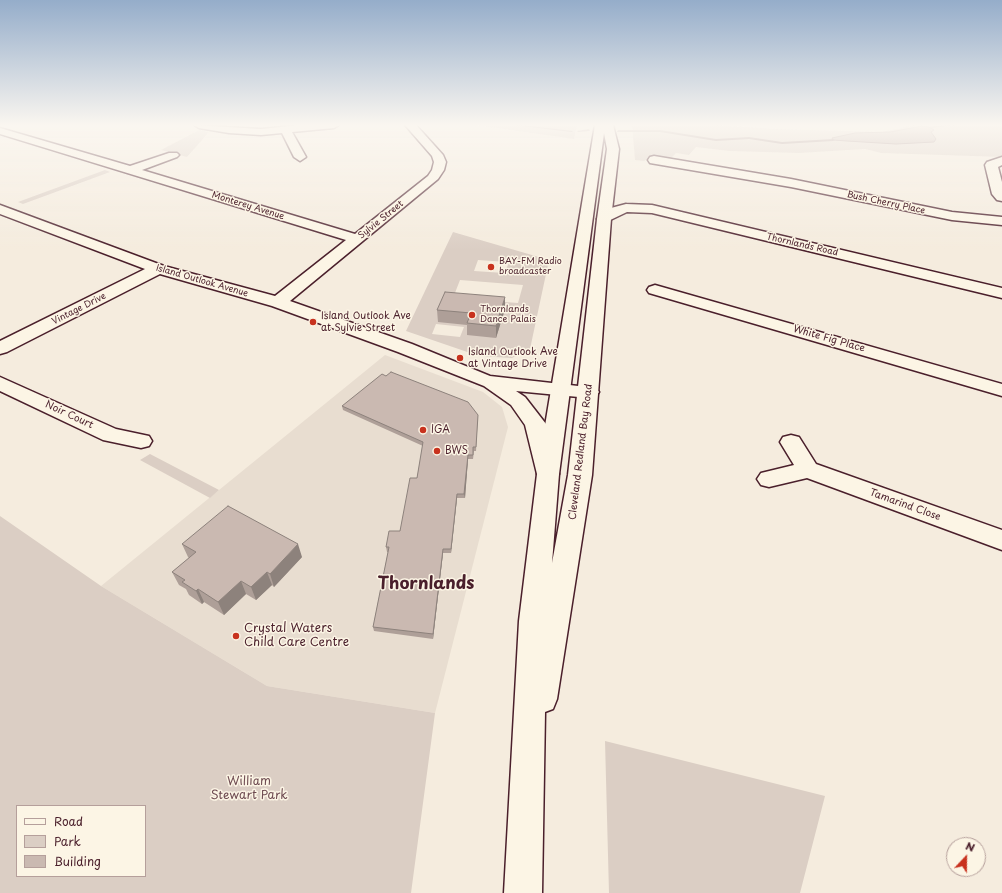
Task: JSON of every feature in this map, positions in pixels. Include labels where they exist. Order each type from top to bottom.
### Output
[{"type":"main road","name":"Monterey Avenue","points":[[120,167],[358,239]]},
{"type":"main road","points":[[131,170],[140,167]]},
{"type":"main road","name":"Sylvie Street","points":[[278,302],[432,179],[439,167]]},
{"type":"main road","name":"Cleveland Redland Bay Road","points":[[524,893],[533,621],[548,474],[594,167]]},
{"type":"main road","points":[[593,178],[599,167]]},
{"type":"main road","name":"Cleveland Redland Bay Road","points":[[529,777],[580,475],[590,384],[604,219],[611,167]]},
{"type":"main road","name":"Bush Cherry Place","points":[[712,167],[952,216],[1002,221]]},
{"type":"main road","points":[[993,167],[999,194],[1002,197]]},
{"type":"main road","name":"Thornlands Road","points":[[608,186],[614,192],[628,199],[1002,287]]},
{"type":"main road","name":"Thornlands Road","points":[[604,219],[616,211],[626,208],[638,207],[652,209],[1002,293]]},
{"type":"main road","name":"Island Outlook Avenue","points":[[0,209],[158,269],[278,302],[405,348],[486,381],[590,384]]},
{"type":"main road","name":"Vintage Drive","points":[[0,348],[158,269]]},
{"type":"main road","name":"White Fig Place","points":[[655,290],[1002,390]]},
{"type":"main road","name":"Island Outlook Avenue","points":[[405,348],[499,370],[562,382]]},
{"type":"main road","points":[[486,381],[518,401],[535,424],[548,474]]},
{"type":"main road","name":"Noir Court","points":[[0,383],[111,435],[141,441]]},
{"type":"main road","points":[[769,479],[808,470],[791,442]]},
{"type":"main road","name":"Tamarind Close","points":[[808,470],[1002,540]]},
{"type":"shaded area","points":[[385,355],[483,392],[502,407],[508,427],[435,713],[267,686],[101,586]]},
{"type":"green space","points":[[105,170],[110,172],[23,204],[18,202]]},
{"type":"green space","points":[[453,232],[549,260],[530,349],[512,358],[479,356],[406,331]],"holes":[[[478,260],[508,262],[509,263],[504,273],[474,271]],[[460,280],[523,285],[518,303],[453,298]],[[436,324],[464,327],[460,337],[432,334]]]},
{"type":"green space","points":[[150,454],[219,490],[210,498],[140,460]]},
{"type":"green space","name":"William Stewart Park","points":[[0,516],[101,586],[267,686],[435,713],[411,893],[0,893]]},
{"type":"green space","points":[[605,741],[825,796],[800,893],[609,893]]},
{"type":"building","points":[[445,292],[505,297],[496,326],[467,323],[471,313],[437,310]]},
{"type":"building","points":[[391,372],[468,402],[478,415],[476,447],[473,447],[473,455],[468,455],[464,494],[457,494],[451,549],[443,549],[433,634],[373,627],[389,547],[386,547],[389,531],[400,531],[410,478],[417,478],[423,442],[342,406],[382,374],[386,376]]},
{"type":"building","points":[[228,506],[298,544],[270,574],[267,572],[251,587],[241,581],[218,602],[198,589],[196,591],[182,582],[185,580],[172,572],[196,552],[182,544]]},
{"type":"place","name":"BAY-FM Radio broadcaster","points":[[491,267]]},
{"type":"place","name":"Thornlands Dance Palais","points":[[472,315]]},
{"type":"place","name":"Island Outlook Ave at Sylvie Street","points":[[313,322]]},
{"type":"place","name":"Island Outlook Ave at Vintage Drive","points":[[460,358]]},
{"type":"place","name":"IGA","points":[[423,430]]},
{"type":"place","name":"BWS","points":[[437,451]]},
{"type":"place","name":"Crystal Waters Child Care Centre","points":[[236,636]]},
{"type":"district","name":"Thornlands","points":[[426,584]]}]
